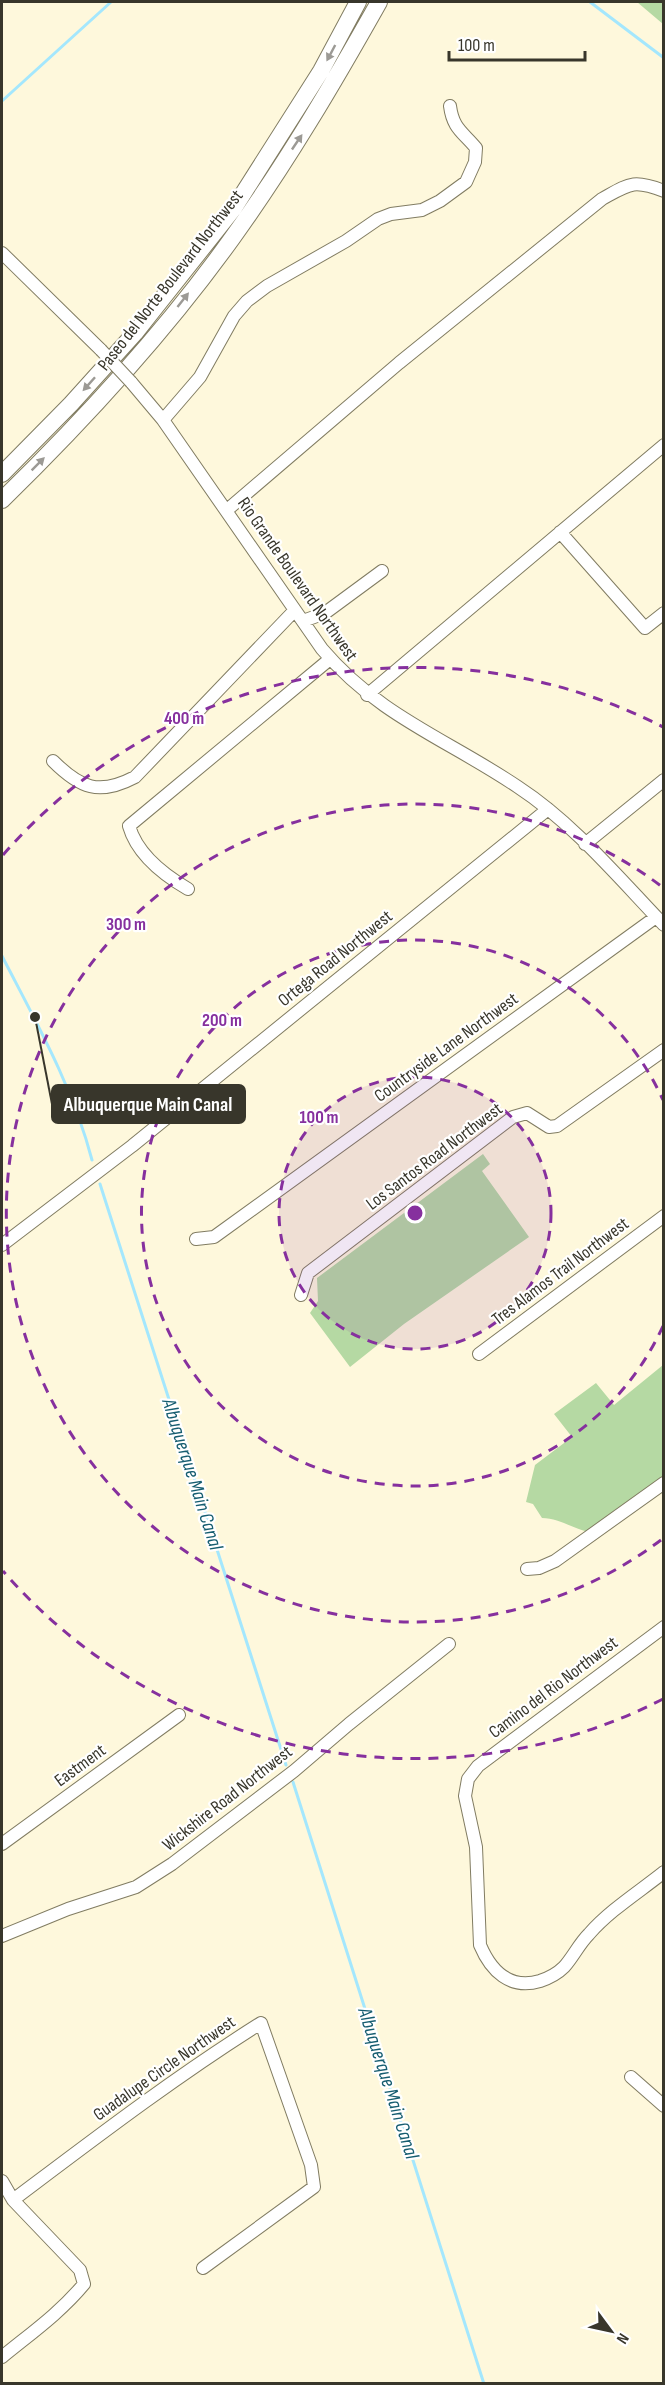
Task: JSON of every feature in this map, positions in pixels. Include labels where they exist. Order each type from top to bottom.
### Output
[{"type":"highway","name":"Paseo del Norte Boulevard Northwest","points":[[2,474],[71,404],[135,333],[234,208],[321,71],[358,2]]},
{"type":"highway","name":"Paseo del Norte Boulevard Northwest","points":[[2,500],[147,346],[232,238],[321,105],[379,2]]},
{"type":"street","points":[[163,420],[200,376],[234,316],[247,301],[267,286],[346,241],[378,219],[391,214],[431,207],[466,182],[475,162],[476,148],[460,133],[452,120],[450,106]]},
{"type":"street","points":[[227,510],[399,363],[602,199],[632,183],[663,190]]},
{"type":"street","name":"Rio Grande Boulevard Northwest","points":[[2,253],[101,350],[163,420],[330,659],[344,674],[399,717],[519,787],[548,809],[660,921]]},
{"type":"street","points":[[367,694],[663,445]]},
{"type":"street","points":[[560,532],[645,628],[663,613]]},
{"type":"street","points":[[303,621],[325,613],[382,571]]},
{"type":"street","points":[[53,761],[68,776],[93,787],[117,787],[135,777],[295,609]]},
{"type":"street","points":[[188,889],[172,879],[146,855],[132,835],[129,826],[330,659]]},
{"type":"street","points":[[585,844],[663,780]]},
{"type":"street","name":"Ortega Road Northwest","points":[[2,1245],[132,1146],[548,809]]},
{"type":"street","name":"Countryside Lane Northwest","points":[[196,1239],[214,1238],[660,921]]},
{"type":"street","name":"Los Santos Road Northwest","points":[[301,1294],[308,1273],[513,1117],[527,1113],[549,1127],[557,1126],[663,1050]]},
{"type":"street","name":"Tres Alamos Trail Northwest","points":[[479,1354],[663,1216]]},
{"type":"street","points":[[527,1569],[539,1568],[555,1561],[663,1483]]},
{"type":"street","name":"Camino del Rio Northwest","points":[[663,1627],[486,1760],[468,1779],[465,1796],[476,1847],[480,1945],[486,1959],[496,1972],[507,1980],[534,1983],[550,1977],[563,1968],[589,1934],[663,1872]]},
{"type":"street","name":"Wickshire Road Northwest","points":[[2,1936],[59,1912],[136,1887],[172,1864],[294,1771],[449,1644]]},
{"type":"street","name":"Eastment","points":[[2,1844],[179,1715]]},
{"type":"street","name":"Guadalupe Circle Northwest","points":[[13,2200],[208,2056],[261,2023],[311,2165],[314,2187],[203,2268]]},
{"type":"street","points":[[631,2076],[663,2106]]},
{"type":"street","points":[[2,2181],[13,2200],[80,2270],[84,2284],[71,2299],[2,2357]]},
{"type":"green space","points":[[637,2],[663,2],[663,24]]},
{"type":"green space","points":[[483,1154],[490,1164],[482,1171],[529,1237],[404,1324],[350,1367],[310,1313],[318,1301],[317,1278]]},
{"type":"green space","points":[[663,1365],[663,1480],[589,1532],[542,1518],[533,1504],[526,1502],[535,1465],[572,1437],[554,1414],[596,1383],[614,1405]]},
{"type":"waterway","name":"Albuquerque Main Canal","points":[[2,101],[111,2]]},
{"type":"waterway","points":[[590,2],[664,58]]},
{"type":"waterway","name":"Albuquerque Main Canal","points":[[2,956],[64,1081],[92,1160]]},
{"type":"waterway","name":"Albuquerque Main Canal","points":[[100,1184],[286,1765]]},
{"type":"waterway","name":"Albuquerque Main Canal","points":[[293,1782],[484,2384]]},
{"type":"place","name":"Albuquerque Main Canal","points":[[35,1017]]}]
